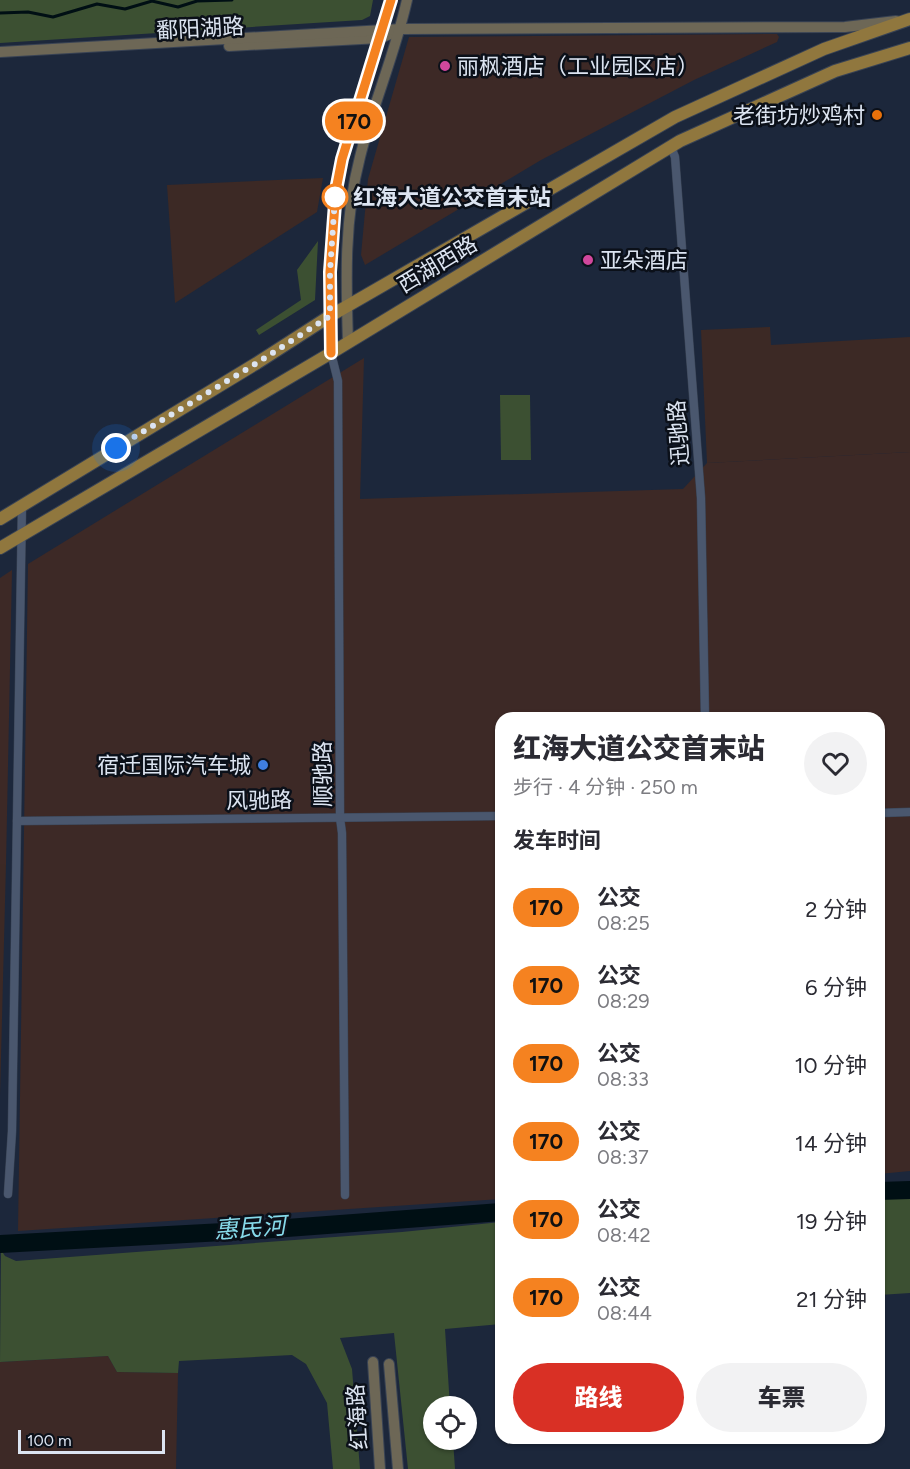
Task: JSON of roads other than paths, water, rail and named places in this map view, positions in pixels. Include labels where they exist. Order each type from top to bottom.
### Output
[{"type":"main road","name":"西湖西路","points":[[0,519],[330,316],[675,117],[824,49],[908,19]]},
{"type":"main road","name":"西湖西路","points":[[0,548],[348,343],[671,147],[835,71],[910,48]]},
{"type":"street","points":[[331,353],[331,252],[336,190],[342,159],[391,0]]},
{"type":"street","points":[[348,343],[346,307],[348,224],[353,187],[360,156],[401,29],[407,0]]},
{"type":"street","name":"鄱阳湖路","points":[[0,60],[382,34],[401,29],[845,27],[908,19]]},
{"type":"street","name":"鄱阳湖路","points":[[0,52],[382,34]]},
{"type":"street","name":"迅驰路","points":[[671,147],[676,167],[701,498],[705,712]]},
{"type":"street","name":"顺驰路","points":[[331,353],[338,381],[345,1195]]},
{"type":"street","points":[[8,1194],[12,1120],[22,505]]},
{"type":"street","points":[[885,813],[910,812]]},
{"type":"street","name":"风驰路","points":[[17,821],[495,816]]},
{"type":"street","name":"红海路","points":[[373,1362],[380,1469]]},
{"type":"street","name":"红海路","points":[[388,1364],[398,1469]]},
{"type":"waterway","points":[[0,13],[28,12],[53,17],[97,4],[125,9],[152,1],[178,7],[197,1],[232,0]]},
{"type":"waterway","name":"惠民河","points":[[885,1191],[910,1190]]},
{"type":"waterway","name":"惠民河","points":[[0,1244],[260,1230],[495,1212]]},
{"type":"place","name":"丽枫酒店（工业园区店）","points":[[445,66]]},
{"type":"place","name":"老街坊炒鸡村","points":[[877,115]]},
{"type":"place","name":"红海大道公交首末站","points":[[335,197]]},
{"type":"place","name":"亚朵酒店","points":[[588,260]]},
{"type":"place","name":"宿迁国际汽车城","points":[[263,765]]}]
